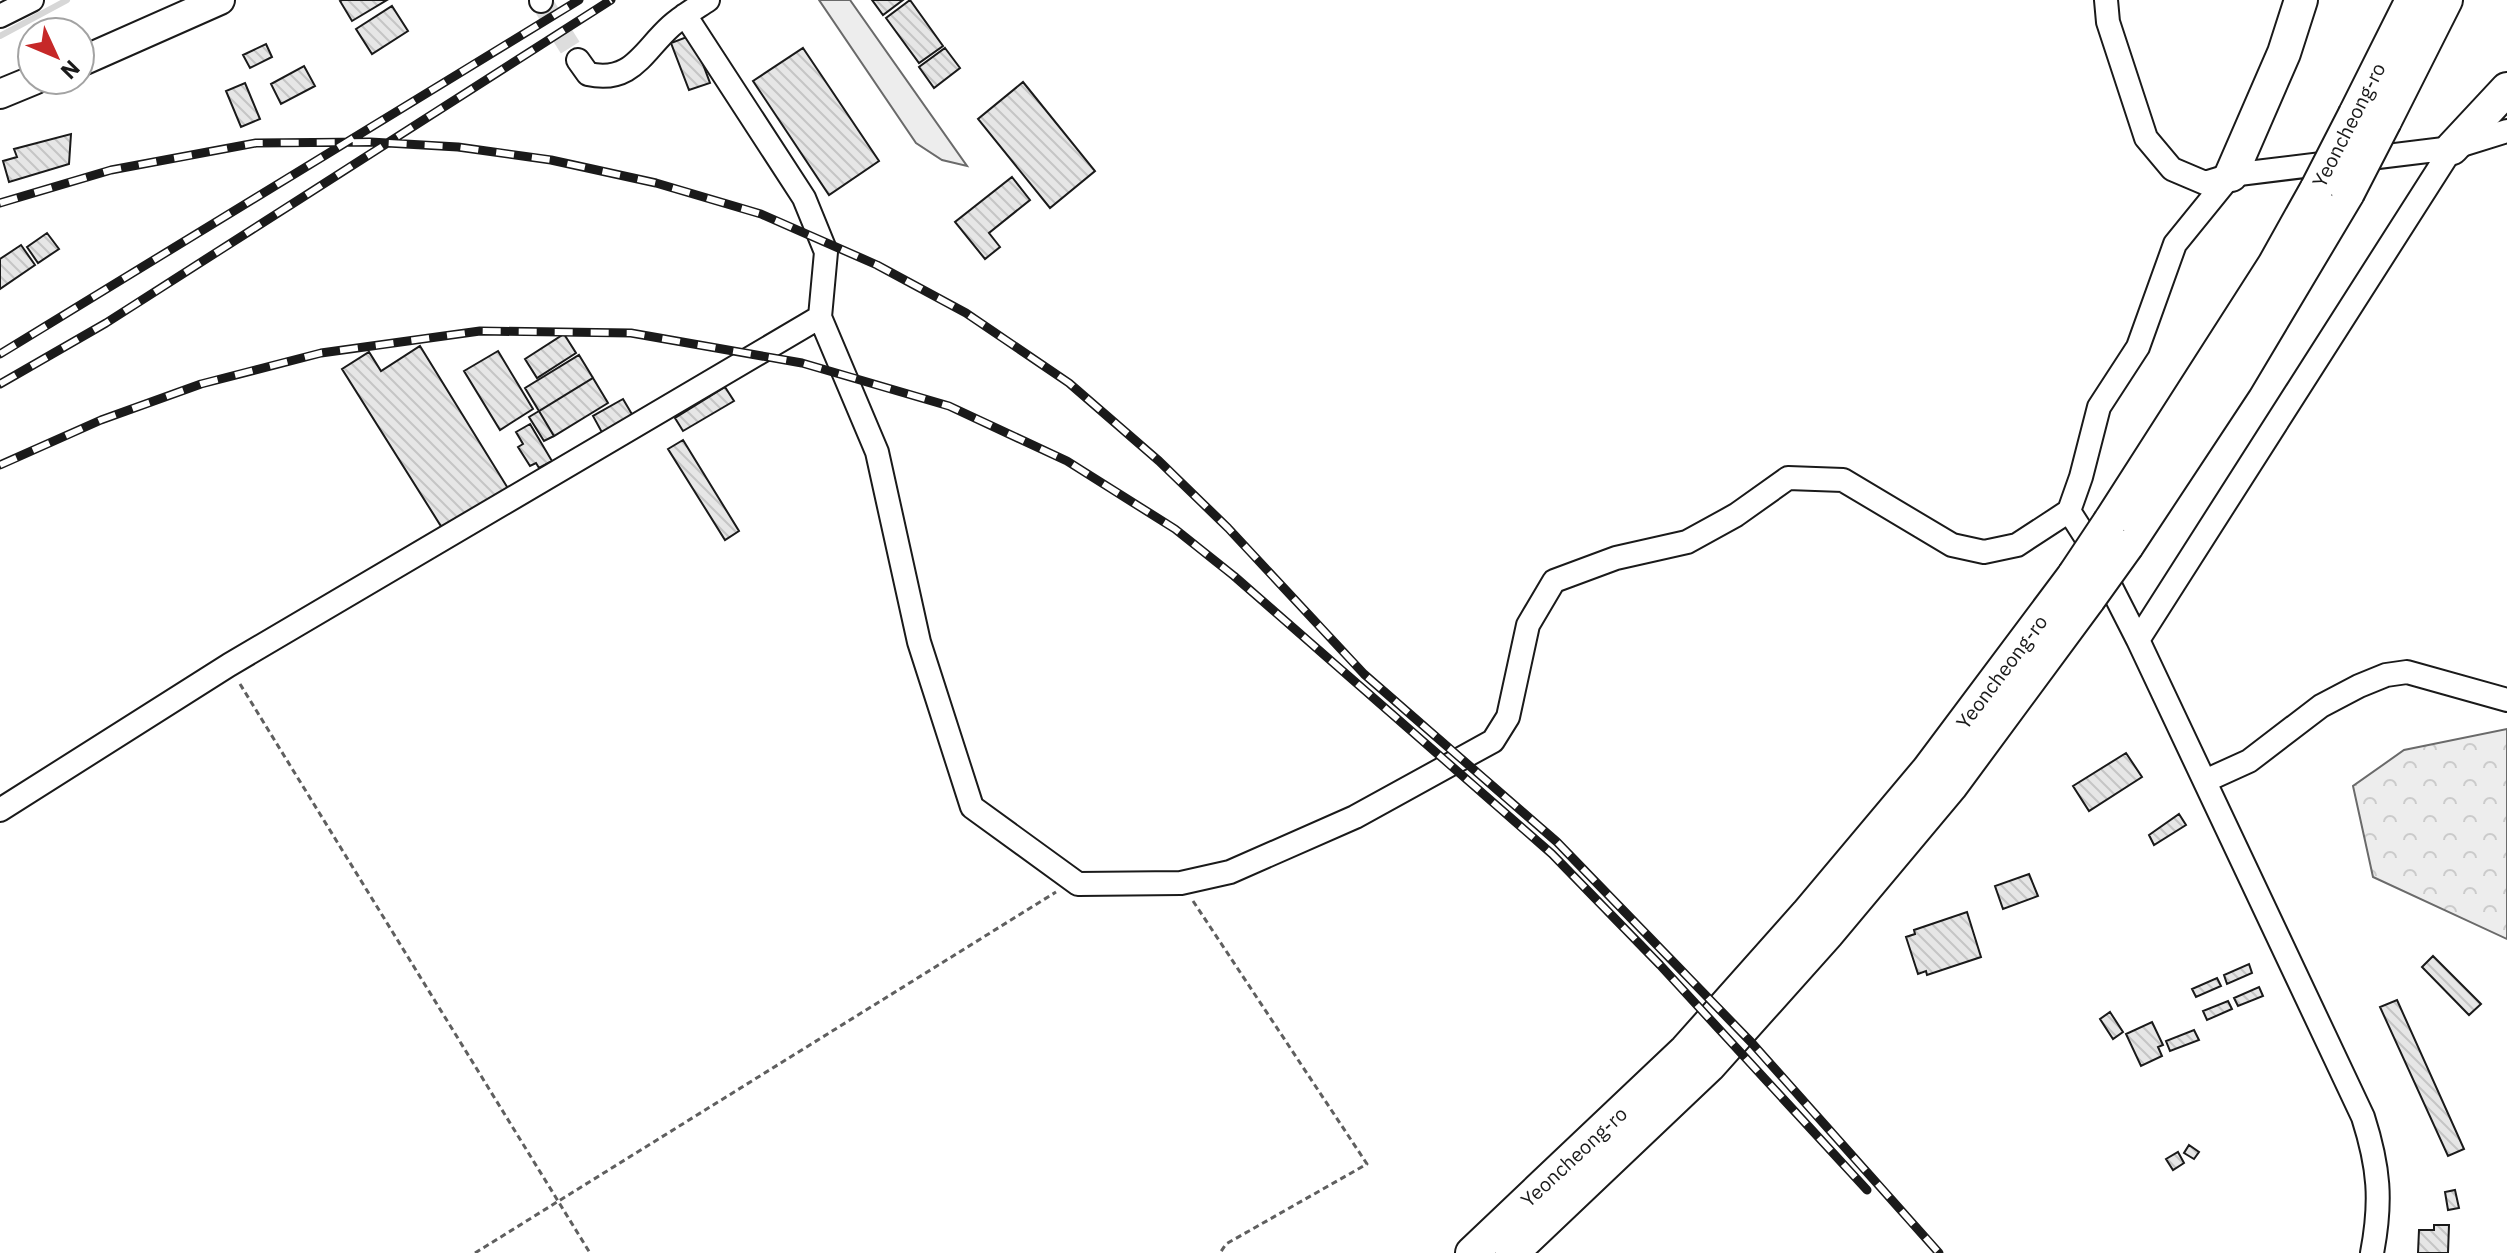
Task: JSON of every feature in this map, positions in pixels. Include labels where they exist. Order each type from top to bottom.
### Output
[{"type":"highway","points":[[2231,175],[2284,53],[2301,0]]},
{"type":"highway","name":"Yeoncheong-ro","points":[[2370,118],[2412,0]]},
{"type":"highway","name":"Yeoncheong-ro","points":[[1512,1253],[1709,1066],[1818,944],[1951,786],[2119,534],[2259,290],[2332,191],[2370,118],[2446,0]]},
{"type":"highway","points":[[2452,148],[2507,89]]},
{"type":"highway","name":"Yeoncheong-ro","points":[[1472,1253],[1686,1050],[1757,971],[2081,587]]},
{"type":"main road","points":[[96,55],[220,0]]},
{"type":"street","points":[[0,16],[32,0]]},
{"type":"street","points":[[578,60],[588,74],[603,77],[620,73],[637,64],[672,25],[708,0]]},
{"type":"street","points":[[2106,0],[2108,22],[2146,138],[2172,169],[2205,183],[2231,175],[2452,148],[2507,131]]},
{"type":"street","points":[[685,15],[804,198],[826,252],[820,317],[877,452],[919,642],[972,807],[1078,884],[1181,883],[1230,872],[1355,817],[1493,741],[1508,717],[1528,625],[1554,581],[1616,558],[1687,542],[1736,515],[1788,478],[1843,480],[1952,545],[1984,552],[2017,545],[2069,511],[2099,407],[2138,347],[2175,244],[2231,175]]},
{"type":"street","points":[[2138,640],[2452,148]]},
{"type":"street","points":[[0,810],[229,665],[820,317]]},
{"type":"street","points":[[2069,511],[2138,640],[2363,1117],[2378,1173],[2379,1206],[2372,1253]]},
{"type":"street","points":[[2205,781],[2249,761],[2321,706],[2386,675],[2407,672],[2507,700]]},
{"type":"path","points":[[229,665],[590,1253]]},
{"type":"path","points":[[1181,883],[1367,1164],[1226,1244],[1220,1253]]},
{"type":"path","points":[[475,1253],[1056,892],[1078,884]]},
{"type":"shaded area","points":[[819,0],[850,0],[967,166],[942,160],[916,143]]},
{"type":"green space","points":[[2507,729],[2507,939],[2373,877],[2353,786],[2404,750]]},
{"type":"building","points":[[342,0],[387,0],[352,21]]},
{"type":"building","points":[[872,0],[903,0],[883,15]]},
{"type":"building","points":[[910,0],[943,46],[919,63],[886,18]]},
{"type":"building","points":[[392,6],[408,31],[372,54],[356,29]]},
{"type":"building","points":[[692,35],[710,83],[689,90],[671,43]]},
{"type":"building","points":[[266,44],[272,57],[250,68],[243,55]]},
{"type":"building","points":[[803,48],[879,161],[829,195],[753,81]]},
{"type":"building","points":[[945,48],[960,68],[934,88],[919,67]]},
{"type":"building","points":[[304,66],[315,86],[281,104],[271,84]]},
{"type":"building","points":[[1023,82],[1095,171],[1050,208],[978,119]]},
{"type":"building","points":[[245,83],[260,119],[241,127],[226,91]]},
{"type":"building","points":[[71,134],[69,164],[9,182],[3,161],[17,157],[14,149]]},
{"type":"building","points":[[1012,177],[1030,200],[989,233],[1000,247],[985,259],[955,222]]},
{"type":"building","points":[[47,233],[59,249],[38,263],[27,247]]},
{"type":"building","points":[[21,245],[35,265],[0,289],[0,259]]},
{"type":"building","points":[[564,334],[576,353],[537,378],[525,359]]},
{"type":"building","points":[[420,346],[509,490],[444,531],[342,369],[369,352],[381,371]]},
{"type":"building","points":[[498,351],[533,409],[500,430],[464,371]]},
{"type":"building","points":[[579,355],[593,378],[539,411],[525,388]]},
{"type":"building","points":[[593,378],[608,403],[554,436],[539,411]]},
{"type":"building","points":[[725,387],[734,401],[683,431],[675,418]]},
{"type":"building","points":[[623,399],[636,421],[605,438],[593,416]]},
{"type":"building","points":[[539,411],[554,436],[544,441],[529,417]]},
{"type":"building","points":[[530,424],[552,461],[539,468],[536,463],[530,466],[518,447],[523,444],[516,432]]},
{"type":"building","points":[[683,440],[739,531],[725,540],[668,449]]},
{"type":"building","points":[[2126,753],[2142,777],[2089,811],[2073,786]]},
{"type":"building","points":[[2179,814],[2186,825],[2154,845],[2149,835]]},
{"type":"building","points":[[2029,874],[2038,896],[2003,909],[1995,886]]},
{"type":"building","points":[[1967,912],[1981,957],[1927,975],[1926,971],[1918,974],[1906,937],[1915,934],[1914,930]]},
{"type":"building","points":[[2433,956],[2481,1004],[2469,1015],[2422,967]]},
{"type":"building","points":[[2249,964],[2252,973],[2227,984],[2224,975]]},
{"type":"building","points":[[2217,978],[2221,986],[2196,997],[2192,989]]},
{"type":"building","points":[[2259,987],[2263,996],[2238,1006],[2234,998]]},
{"type":"building","points":[[2397,1000],[2464,1149],[2448,1156],[2380,1007]]},
{"type":"building","points":[[2228,1001],[2232,1009],[2207,1020],[2203,1011]]},
{"type":"building","points":[[2110,1012],[2123,1032],[2113,1039],[2100,1019]]},
{"type":"building","points":[[2152,1022],[2163,1045],[2158,1047],[2162,1056],[2141,1066],[2126,1034]]},
{"type":"building","points":[[2194,1030],[2199,1040],[2170,1051],[2166,1041]]},
{"type":"building","points":[[2189,1145],[2199,1152],[2194,1159],[2184,1153]]},
{"type":"building","points":[[2178,1152],[2184,1163],[2173,1170],[2166,1159]]},
{"type":"building","points":[[2455,1190],[2459,1208],[2448,1210],[2445,1192]]},
{"type":"building","points":[[2434,1225],[2449,1225],[2448,1253],[2418,1253],[2419,1230],[2434,1230]]},
{"type":"waterway","points":[[0,36],[67,0]]},
{"type":"tunnel","points":[[541,1],[578,60]]},
{"type":"railway","points":[[0,354],[579,0]]},
{"type":"railway","points":[[0,384],[106,323],[611,0]]},
{"type":"railway","points":[[0,203],[111,170],[256,143],[370,142],[458,147],[551,160],[656,183],[761,214],[877,265],[966,313],[1069,383],[1159,461],[1228,528],[1364,674],[1557,842],[1751,1042],[1939,1253]]},
{"type":"railway","points":[[0,465],[101,420],[201,384],[321,353],[480,331],[631,333],[802,363],[949,406],[1067,461],[1175,529],[1234,576],[1552,854],[1660,965],[1867,1190]]}]
